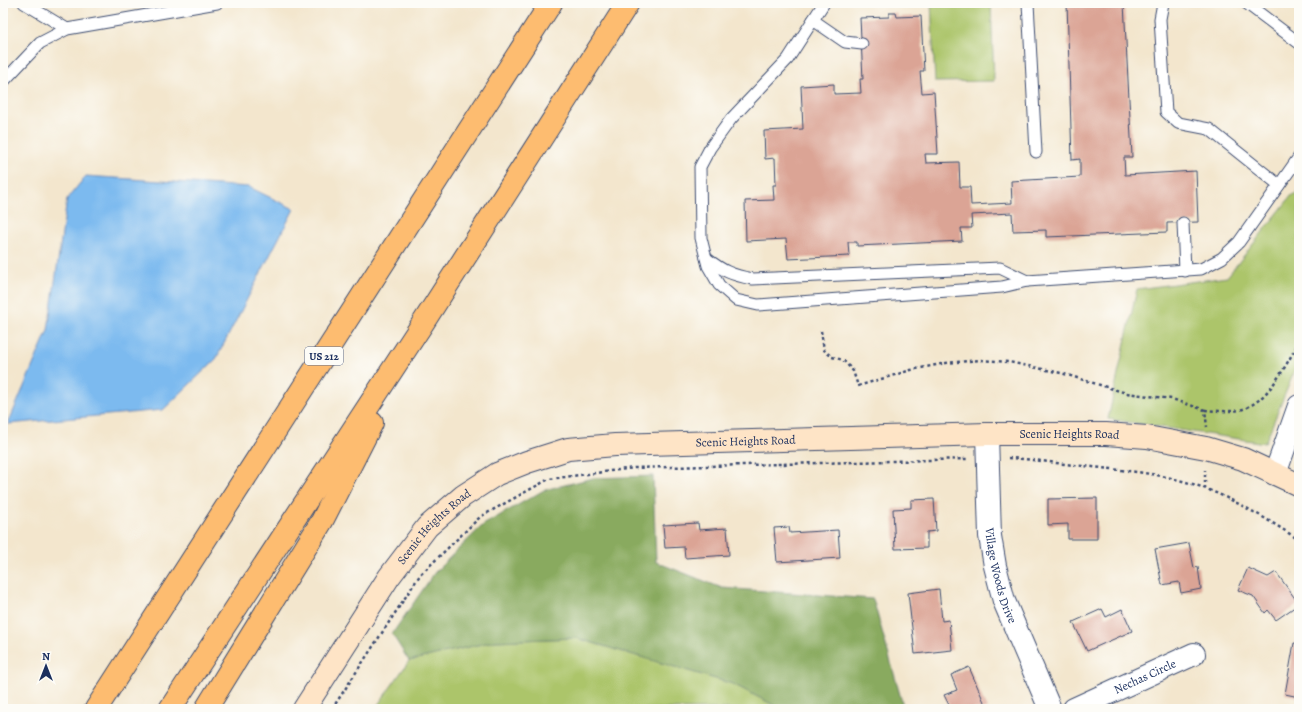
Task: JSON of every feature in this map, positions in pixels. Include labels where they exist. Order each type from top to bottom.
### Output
[{"type":"highway","name":"US 212","points":[[96,709],[551,3]]},
{"type":"highway","points":[[170,709],[421,326],[628,3]]},
{"type":"highway","points":[[206,709],[322,521],[421,326]]},
{"type":"street","points":[[1275,474],[1299,406]]},
{"type":"street","name":"Scenic Heights Road","points":[[304,709],[389,577],[427,526],[463,496],[497,474],[527,462],[568,450],[615,445],[987,434],[1113,434],[1148,437],[1206,448],[1243,459],[1299,485]]},
{"type":"street","name":"Village Woods Drive","points":[[987,434],[990,536],[994,566],[1004,601],[1050,709]]},
{"type":"street","name":"Nechas Circle","points":[[1074,709],[1194,654]]},
{"type":"lane","points":[[24,3],[67,30]]},
{"type":"lane","points":[[164,11],[185,3]]},
{"type":"lane","points":[[3,82],[40,43],[67,30],[130,19],[164,11],[217,3]]},
{"type":"lane","points":[[824,3],[788,59],[731,119],[710,148],[700,167],[701,238],[708,266],[719,285],[736,300],[758,305],[1002,287],[1027,280],[1201,269],[1222,258],[1239,242],[1299,157]]},
{"type":"lane","points":[[1028,3],[1036,152]]},
{"type":"lane","points":[[1163,3],[1160,19],[1166,112],[1178,123],[1208,129],[1279,185]]},
{"type":"lane","points":[[1246,3],[1299,43]]},
{"type":"lane","points":[[813,20],[845,42],[862,44]]},
{"type":"lane","points":[[1183,223],[1185,271]]},
{"type":"lane","points":[[706,258],[726,272],[736,276],[753,278],[1000,268],[1027,280]]},
{"type":"path","points":[[821,331],[824,350],[832,357],[843,360],[853,371],[858,386],[911,370],[946,363],[981,360],[1009,362],[1061,373],[1126,393],[1172,399],[1205,410],[1225,411],[1248,407],[1265,394],[1283,371],[1299,342]]},
{"type":"path","points":[[1205,410],[1208,434],[1206,448],[1205,489]]},
{"type":"path","points":[[332,709],[420,575],[480,518],[550,479],[634,468],[1010,458],[1112,469],[1186,482],[1233,501],[1299,540]]},
{"type":"green space","points":[[931,3],[991,3],[994,81],[935,82]]},
{"type":"green space","points":[[1299,192],[1299,360],[1265,443],[1108,419],[1137,289],[1227,277],[1292,195]]},
{"type":"green space","points":[[653,476],[656,562],[722,588],[873,599],[904,709],[781,709],[733,684],[576,638],[494,641],[409,661],[392,634],[435,572],[483,525],[544,490],[593,478]]},
{"type":"green space","points":[[576,638],[733,684],[781,709],[375,709],[409,661],[494,641]]},
{"type":"water","points":[[86,176],[249,187],[294,209],[216,359],[163,410],[8,424],[48,330],[67,199]]},
{"type":"building","points":[[1067,3],[1124,3],[1132,157],[1124,157],[1125,175],[1196,171],[1198,222],[1167,223],[1167,232],[1046,237],[1046,230],[1013,231],[1012,213],[971,215],[972,228],[961,228],[962,241],[857,246],[857,242],[848,242],[849,256],[788,259],[786,239],[746,241],[745,201],[774,200],[773,185],[776,185],[775,158],[765,159],[764,131],[803,129],[801,86],[834,84],[834,94],[861,93],[860,79],[863,79],[860,18],[889,17],[889,13],[896,13],[897,17],[921,16],[924,71],[920,71],[922,93],[934,92],[938,154],[925,154],[926,163],[959,162],[960,187],[970,187],[971,205],[1012,203],[1011,181],[1080,177],[1080,159],[1072,160]]},
{"type":"building","points":[[1097,498],[1097,539],[1068,539],[1068,524],[1048,525],[1048,499]]},
{"type":"building","points":[[934,499],[936,531],[927,532],[927,548],[895,549],[893,509],[911,508],[911,500]]},
{"type":"building","points":[[698,523],[699,530],[727,528],[729,555],[685,558],[684,547],[665,548],[663,525]]},
{"type":"building","points":[[789,527],[790,533],[838,530],[840,558],[777,562],[774,528]]},
{"type":"building","points":[[1189,543],[1194,568],[1198,567],[1201,589],[1181,593],[1179,582],[1162,585],[1155,549]]},
{"type":"building","points":[[1248,568],[1268,577],[1276,572],[1299,604],[1276,620],[1268,610],[1265,613],[1253,596],[1238,590]]},
{"type":"building","points":[[939,589],[942,621],[949,620],[952,650],[915,654],[908,593]]},
{"type":"building","points":[[1102,609],[1106,617],[1122,609],[1132,631],[1087,651],[1073,622]]},
{"type":"building","points":[[1294,643],[1299,644],[1299,697],[1285,694]]},
{"type":"building","points":[[969,667],[987,709],[951,709],[944,695],[957,690],[951,675]]}]
